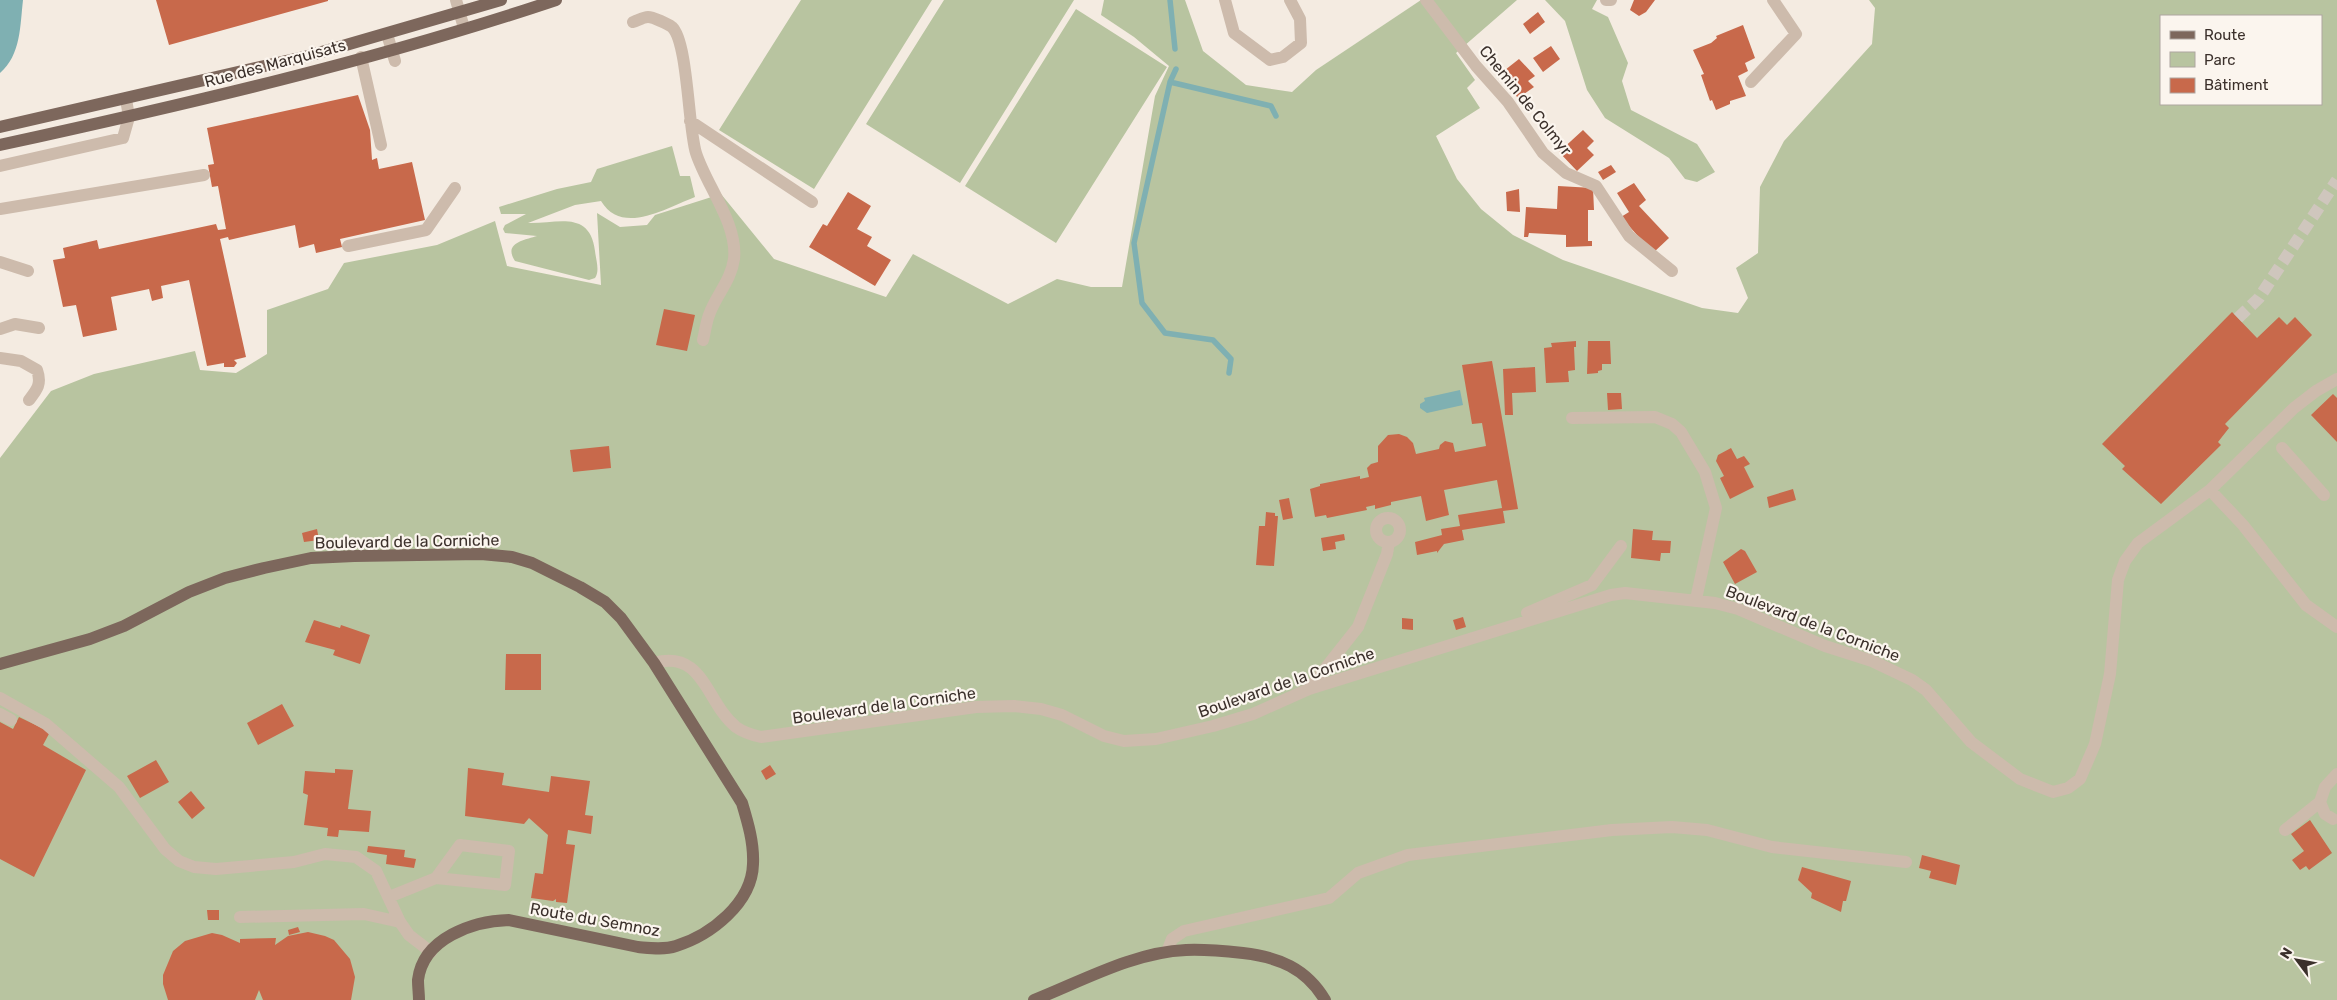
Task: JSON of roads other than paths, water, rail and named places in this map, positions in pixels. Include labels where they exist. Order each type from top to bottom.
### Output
[{"type":"main road","name":"Rue des Marquisats","points":[[0,127],[308,56],[387,34],[458,6],[501,0]]},
{"type":"main road","name":"Rue des Marquisats","points":[[0,145],[313,72],[556,0]]},
{"type":"main road","name":"Boulevard de la Corniche","points":[[0,664],[90,639],[124,626],[189,592],[224,578],[264,568],[311,558],[471,554],[512,557],[532,563],[605,602],[621,618],[654,663]]},
{"type":"main road","name":"Route du Semnoz","points":[[419,1000],[418,979],[423,964],[431,952],[457,932],[473,924],[501,920],[531,923],[638,947],[656,949],[676,947],[708,931],[724,919],[738,902],[748,884],[753,865],[749,826],[742,803],[654,663]]},
{"type":"main road","points":[[1034,1000],[1140,958],[1167,952],[1215,950],[1261,955],[1279,960],[1297,969],[1310,979],[1325,1000]]},
{"type":"street","points":[[1226,0],[1234,33],[1270,60],[1284,57],[1301,43],[1300,18],[1290,0]]},
{"type":"street","name":"Chemin de Colmyr","points":[[1426,0],[1476,66],[1508,102],[1543,152],[1566,173],[1596,186],[1630,236],[1672,271]]},
{"type":"street","points":[[1751,82],[1796,34],[1773,0]]},
{"type":"street","points":[[458,6],[464,28]]},
{"type":"street","points":[[633,22],[648,17],[672,28],[681,43],[690,121],[696,153],[725,219],[733,243],[734,259],[730,274],[709,314],[703,340]]},
{"type":"street","points":[[387,34],[395,61]]},
{"type":"street","points":[[361,57],[381,145]]},
{"type":"street","points":[[0,166],[123,138],[129,116],[126,99]]},
{"type":"street","points":[[690,121],[812,202]]},
{"type":"street","points":[[0,209],[204,175]]},
{"type":"street","points":[[348,246],[426,230],[455,188]]},
{"type":"street","points":[[0,262],[28,271]]},
{"type":"street","points":[[0,329],[15,324],[39,328]]},
{"type":"street","points":[[0,358],[21,361],[37,370],[40,378],[38,388],[29,400]]},
{"type":"street","name":"Boulevard de la Corniche","points":[[654,663],[677,660],[688,665],[705,682],[723,713],[736,727],[748,734],[761,737],[968,708],[1014,706],[1041,709],[1062,715],[1104,736],[1124,741],[1156,739],[1213,726],[1253,714],[1309,689],[1611,595],[1625,593],[1696,599],[1738,609],[1825,646],[1872,661],[1912,680],[1926,690],[1972,742],[2020,779],[2053,792],[2068,788],[2080,779],[2094,744],[2110,674],[2118,580],[2125,561],[2138,543],[2153,530],[2178,515],[2210,490],[2294,408],[2316,391],[2337,379]]},
{"type":"street","points":[[1572,418],[1655,417],[1672,424],[1681,432],[1705,472],[1716,508],[1696,599]]},
{"type":"street","points":[[2282,448],[2324,496]]},
{"type":"street","points":[[2210,490],[2243,525],[2306,605],[2337,627]]},
{"type":"street","points":[[1309,689],[1358,627],[1387,554],[1389,542]]},
{"type":"street","points":[[1463,641],[1592,585],[1621,546]]},
{"type":"street","points":[[0,698],[46,724],[119,787],[165,849],[179,861],[194,867],[216,869],[294,862],[326,854],[356,857],[376,872],[400,922],[409,935],[431,952]]},
{"type":"street","points":[[2285,830],[2320,802],[2325,786],[2337,774]]},
{"type":"street","points":[[2320,802],[2325,814],[2333,819]]},
{"type":"street","points":[[1167,952],[1172,939],[1184,932],[1328,898],[1358,873],[1408,855],[1612,830],[1672,827],[1707,830],[1772,847],[1906,862]]},
{"type":"street","points":[[389,897],[436,878],[505,885],[509,851],[460,845],[436,878]]},
{"type":"street","points":[[240,917],[364,914],[400,922]]},
{"type":"water","points":[[0,0],[23,0],[16,49],[7,66],[0,73]]},
{"type":"water","points":[[1460,390],[1463,405],[1427,413],[1420,408],[1420,404],[1425,401],[1424,398]]},
{"type":"waterway","points":[[1170,0],[1175,49]]},
{"type":"waterway","points":[[1176,69],[1170,82],[1134,243],[1142,303],[1165,333],[1213,340],[1231,359],[1229,373]]},
{"type":"waterway","points":[[1170,82],[1271,106],[1276,116]]},
{"type":"tunnel","points":[[2238,318],[2259,298],[2337,180]]}]
